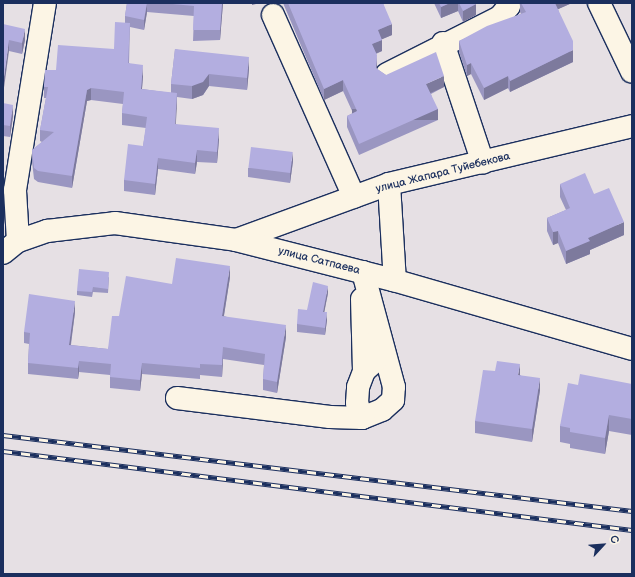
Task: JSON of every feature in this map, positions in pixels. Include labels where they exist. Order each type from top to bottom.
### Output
[{"type":"street","points":[[11,247],[15,190],[45,3]]},
{"type":"street","points":[[387,74],[444,43],[500,17],[509,6],[508,3]]},
{"type":"street","points":[[599,3],[632,72]]},
{"type":"street","points":[[273,15],[354,196]]},
{"type":"street","points":[[444,43],[483,163]]},
{"type":"street","name":"улица Жапара Туйебекова","points":[[236,240],[389,184],[483,163],[632,126]]},
{"type":"street","points":[[389,184],[395,280]]},
{"type":"street","name":"улица Сатпаева","points":[[11,247],[47,231],[115,223],[236,240],[395,280],[632,349]]},
{"type":"street","points":[[177,398],[330,417],[362,418],[382,410],[393,400],[394,387],[363,272]]},
{"type":"street","points":[[362,418],[357,404],[358,388],[364,370],[361,335],[363,272]]},
{"type":"street","points":[[364,370],[372,362],[385,358]]},
{"type":"building","points":[[127,3],[147,3],[144,20],[125,16]]},
{"type":"building","points":[[162,3],[222,3],[220,30],[193,30],[194,6]]},
{"type":"building","points":[[288,3],[383,3],[392,24],[378,30],[382,40],[372,44],[377,55],[376,68],[386,75],[436,52],[444,76],[426,84],[438,109],[359,144],[347,116],[357,111],[343,80],[324,89]]},
{"type":"building","points":[[439,3],[450,3],[441,7]]},
{"type":"building","points":[[459,3],[475,3],[476,4],[463,11]]},
{"type":"building","points":[[521,3],[555,3],[573,41],[573,50],[510,81],[508,76],[484,88],[471,63],[467,65],[459,41],[487,26],[526,12]]},
{"type":"building","points":[[115,22],[130,23],[128,63],[143,65],[141,89],[177,93],[175,124],[219,128],[217,152],[197,150],[195,163],[158,158],[155,184],[124,180],[128,144],[143,146],[147,117],[122,113],[124,92],[91,88],[87,90],[72,176],[38,171],[34,168],[32,150],[54,132],[40,130],[48,87],[44,87],[45,70],[56,70],[58,45],[114,49]]},
{"type":"building","points":[[3,24],[25,29],[22,43],[9,40],[3,84]]},
{"type":"building","points":[[175,49],[249,57],[247,78],[209,74],[203,82],[192,86],[171,84]]},
{"type":"building","points":[[3,103],[13,105],[10,126],[3,125]]},
{"type":"building","points":[[251,147],[293,152],[290,173],[248,168]]},
{"type":"building","points":[[585,173],[594,194],[609,188],[624,222],[588,238],[590,241],[566,251],[558,231],[553,232],[547,218],[570,208],[560,184]]},
{"type":"building","points":[[176,258],[230,266],[222,316],[286,325],[277,382],[263,379],[265,354],[223,347],[222,365],[200,364],[200,368],[142,363],[140,380],[110,377],[111,364],[79,361],[78,368],[28,363],[30,333],[24,332],[29,294],[75,301],[69,345],[108,349],[112,316],[119,316],[126,276],[172,284]]},
{"type":"building","points":[[79,269],[109,272],[108,289],[93,287],[92,292],[77,291]]},
{"type":"building","points":[[313,282],[328,286],[323,312],[327,312],[325,328],[297,324],[298,309],[307,310]]},
{"type":"building","points":[[497,361],[520,364],[518,375],[540,378],[532,429],[475,421],[483,370],[495,371]]},
{"type":"building","points":[[580,374],[632,384],[632,419],[609,415],[605,438],[570,432],[570,428],[560,426],[568,383],[578,385]]},
{"type":"railway","points":[[3,435],[632,511]]},
{"type":"railway","points":[[3,451],[632,530]]}]
